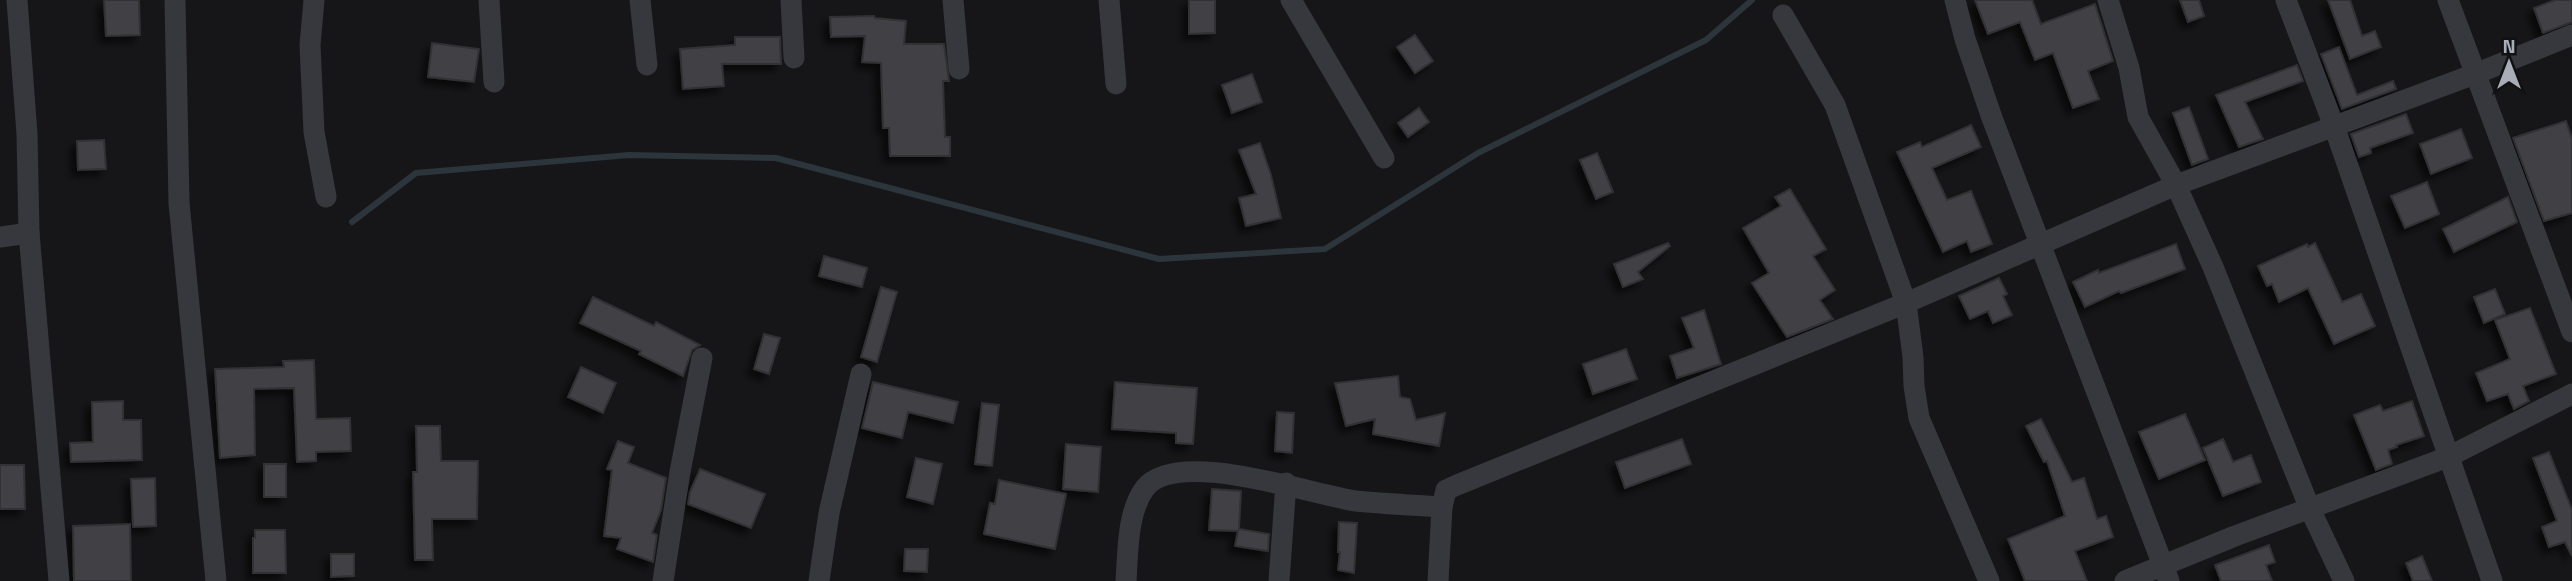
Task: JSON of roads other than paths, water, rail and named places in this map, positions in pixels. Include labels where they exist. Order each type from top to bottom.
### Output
[{"type":"street","points":[[17,0],[27,134],[29,233],[59,581]]},
{"type":"street","points":[[175,0],[179,203],[216,581]]},
{"type":"street","points":[[314,0],[310,45],[314,132],[326,197]]},
{"type":"street","points":[[489,0],[494,82]]},
{"type":"street","points":[[640,0],[647,65]]},
{"type":"street","points":[[791,0],[794,58]]},
{"type":"street","points":[[953,0],[959,69]]},
{"type":"street","points":[[1109,0],[1116,84]]},
{"type":"street","points":[[1291,0],[1384,158]]},
{"type":"street","points":[[1955,0],[1965,39],[1992,118],[2166,573]]},
{"type":"street","points":[[2108,0],[2129,68],[2138,117],[2176,185],[2213,267],[2310,509],[2344,581]]},
{"type":"street","points":[[2286,0],[2334,126],[2492,581]]},
{"type":"street","points":[[2448,0],[2572,332]]},
{"type":"street","points":[[1783,15],[1835,105],[1906,303],[1919,418],[1989,581]]},
{"type":"street","points":[[1438,581],[1442,507],[1446,490],[1906,303],[2176,185],[2475,75],[2572,35]]},
{"type":"street","points":[[0,237],[29,233]]},
{"type":"street","points":[[663,581],[702,358]]},
{"type":"street","points":[[819,581],[829,513],[861,374]]},
{"type":"street","points":[[2124,581],[2166,573],[2310,509],[2448,457],[2572,394]]},
{"type":"street","points":[[1126,581],[1134,510],[1146,487],[1162,475],[1197,471],[1286,483],[1355,500],[1442,507]]},
{"type":"street","points":[[1279,581],[1286,483]]},
{"type":"waterway","points":[[352,222],[416,173],[629,155],[776,158],[1159,259],[1325,249],[1478,153],[1706,40],[1752,0]]}]
